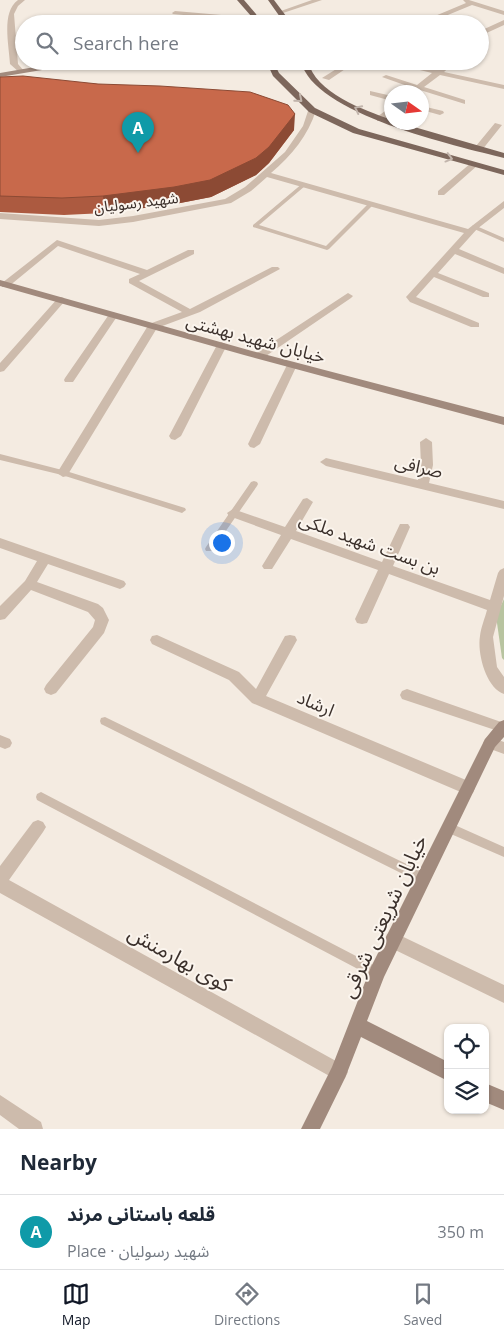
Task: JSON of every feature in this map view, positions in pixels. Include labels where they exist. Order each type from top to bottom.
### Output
[{"type":"main road","points":[[240,0],[254,15]]},
{"type":"main road","points":[[271,0],[283,15]]},
{"type":"main road","points":[[274,70],[292,92],[312,110],[356,131],[504,173]]},
{"type":"main road","points":[[306,70],[318,86],[333,97],[380,119],[504,156]]},
{"type":"street","points":[[11,65],[9,16],[15,5],[22,0]]},
{"type":"street","points":[[281,12],[319,0]]},
{"type":"street","points":[[463,0],[504,13]]},
{"type":"street","points":[[442,15],[472,3]]},
{"type":"street","points":[[175,13],[193,15]]},
{"type":"street","points":[[489,30],[504,22]]},
{"type":"street","points":[[11,65],[15,64]]},
{"type":"street","points":[[11,65],[15,68]]},
{"type":"street","points":[[0,75],[26,70]]},
{"type":"street","points":[[326,78],[339,70]]},
{"type":"street","points":[[433,70],[504,87]]},
{"type":"street","points":[[422,85],[438,71]]},
{"type":"street","points":[[386,77],[403,85]]},
{"type":"street","points":[[373,93],[384,96]]},
{"type":"street","points":[[429,94],[462,102]]},
{"type":"street","name":"شهید رسولیان","points":[[0,216],[99,223],[133,219],[228,201],[266,174],[288,154],[307,126],[312,110]]},
{"type":"street","points":[[429,110],[440,113]]},
{"type":"street","points":[[380,119],[384,116]]},
{"type":"street","points":[[478,148],[498,125]]},
{"type":"street","points":[[441,193],[474,165]]},
{"type":"street","points":[[266,174],[472,230]]},
{"type":"street","points":[[475,325],[410,299],[431,273],[472,230],[504,204]]},
{"type":"street","points":[[2,284],[57,243],[147,273]]},
{"type":"street","points":[[453,250],[504,271]]},
{"type":"street","points":[[190,313],[132,280],[191,252]]},
{"type":"street","points":[[63,473],[153,326],[190,313],[275,269]]},
{"type":"street","points":[[431,273],[486,295]]},
{"type":"street","name":"خیابان شهید بهشتی","points":[[2,284],[259,356],[504,421]]},
{"type":"street","points":[[259,356],[348,296]]},
{"type":"street","points":[[0,369],[60,300]]},
{"type":"street","points":[[69,380],[113,315]]},
{"type":"street","points":[[175,436],[222,345]]},
{"type":"street","points":[[254,444],[292,365]]},
{"type":"street","points":[[423,485],[427,465],[426,442]]},
{"type":"street","name":"صرافی","points":[[326,462],[504,505]]},
{"type":"street","points":[[268,566],[307,502]]},
{"type":"street","name":"بن بست شهید ملکی","points":[[233,513],[494,606]]},
{"type":"street","points":[[362,619],[404,527]]},
{"type":"street","points":[[0,543],[120,584]]},
{"type":"street","points":[[0,615],[29,584],[45,559]]},
{"type":"street","points":[[504,573],[486,637],[490,669],[504,688]]},
{"type":"street","points":[[29,584],[93,608],[98,612],[102,620],[99,630],[51,688]]},
{"type":"street","name":"ارشاد","points":[[157,640],[234,676],[257,699],[468,788]]},
{"type":"street","points":[[257,699],[290,640]]},
{"type":"street","points":[[407,695],[503,727]]},
{"type":"street","name":"خیابان شریعتی شرقی","points":[[310,1129],[339,1072],[377,972],[468,788],[497,746],[503,727]]},
{"type":"street","points":[[0,879],[38,827]]},
{"type":"street","name":"کوی بهارمنش","points":[[0,884],[339,1072]]},
{"type":"street","points":[[393,940],[504,994]]},
{"type":"street","points":[[357,1024],[444,1070]]},
{"type":"street","points":[[489,1094],[504,1101]]},
{"type":"street","points":[[0,1104],[34,1129]]},
{"type":"lane","points":[[303,185],[255,226],[327,248],[371,204]]},
{"type":"lane","points":[[472,230],[504,240]]},
{"type":"lane","points":[[0,457],[63,473],[182,510]]},
{"type":"lane","points":[[209,549],[254,484]]},
{"type":"lane","points":[[105,721],[424,878]]},
{"type":"lane","points":[[41,797],[377,972]]},
{"type":"lane","points":[[448,827],[504,852]]},
{"type":"green space","points":[[504,599],[504,660],[502,658],[496,616]]},
{"type":"building","points":[[23,76],[98,84],[250,92],[288,105],[295,114],[269,147],[256,158],[210,180],[174,187],[103,196],[62,198],[0,196],[0,77]]},
{"type":"place","name":"قلعه باستانی مرند","points":[[138,153]]}]
